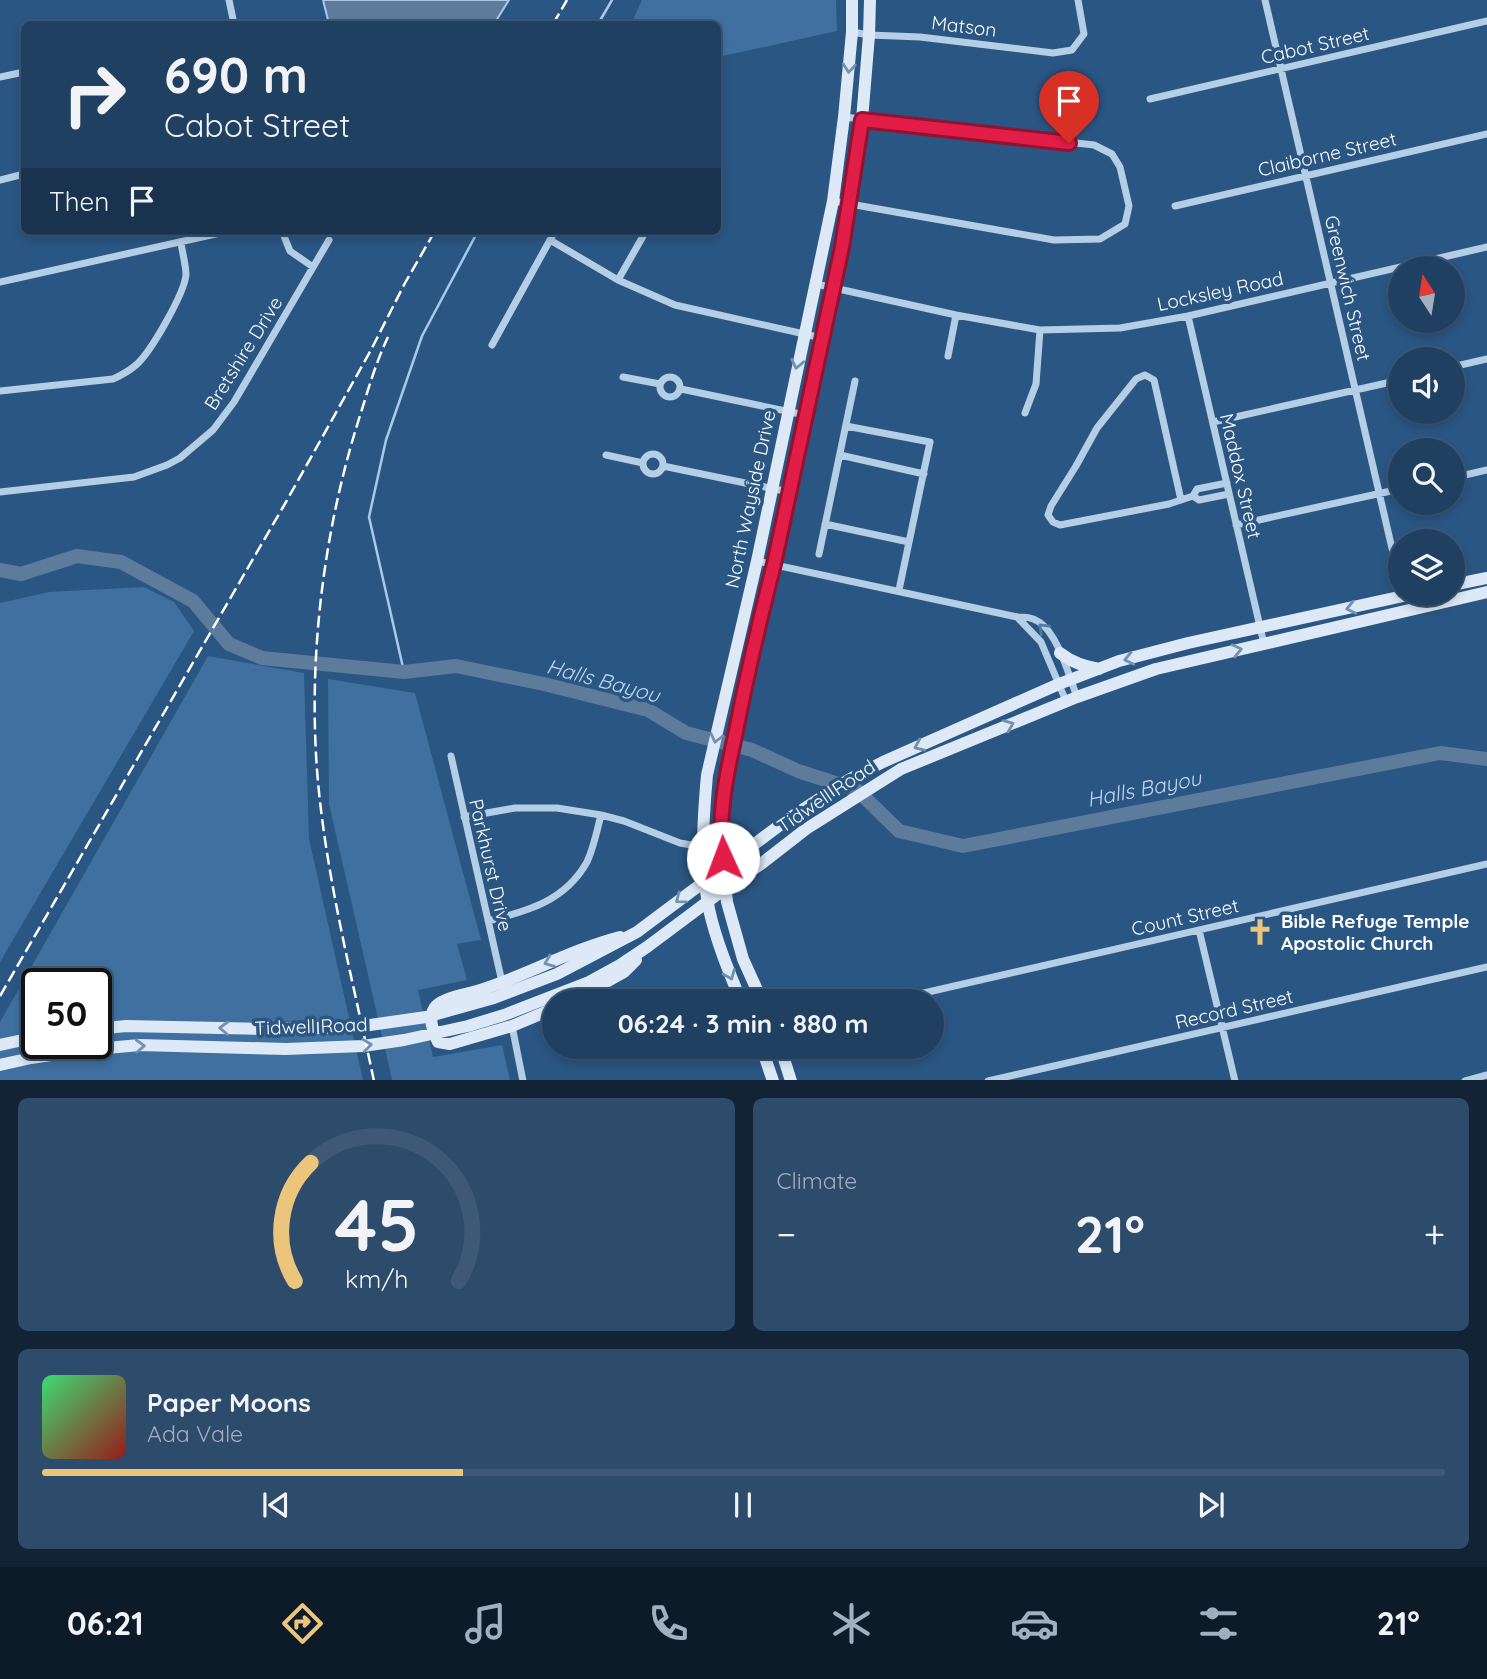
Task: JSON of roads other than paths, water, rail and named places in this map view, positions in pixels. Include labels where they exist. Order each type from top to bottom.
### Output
[{"type":"main road","name":"North Wayside Drive","points":[[736,989],[709,911],[703,847],[707,775],[757,561],[833,201],[844,117],[852,32],[852,0]]},
{"type":"main road","name":"North Wayside Drive","points":[[757,989],[740,949],[727,902],[721,831],[726,782],[842,247],[862,120],[870,0]]},
{"type":"main road","points":[[1465,582],[1487,578]]},
{"type":"main road","name":"Tidwell Road","points":[[0,1065],[84,1050],[140,1045],[286,1049],[363,1046],[468,1026],[589,982],[620,965],[806,829],[901,769],[1072,699],[1156,669],[1487,592]]},
{"type":"main road","name":"Tidwell Road","points":[[112,1027],[269,1030],[356,1027],[426,1017],[494,998],[568,969],[637,932],[788,819],[850,779],[883,762],[1119,661],[1388,599]]},
{"type":"main road","points":[[1060,653],[1071,662],[1100,669]]},
{"type":"main road","points":[[542,1013],[512,1026],[450,1044],[438,1042],[432,1031],[433,1011],[438,1004],[502,982],[597,943],[637,932]]},
{"type":"main road","points":[[594,989],[624,972],[648,947]]},
{"type":"main road","points":[[0,1045],[21,1040]]},
{"type":"main road","points":[[766,1059],[773,1080]]},
{"type":"main road","points":[[784,1059],[791,1080]]},
{"type":"street","points":[[229,0],[233,21]]},
{"type":"street","name":"Matson","points":[[852,32],[1053,53],[1072,50],[1084,34],[1078,0]]},
{"type":"street","name":"Greenwich Street","points":[[1265,0],[1388,530]]},
{"type":"street","name":"Cabot Street","points":[[1150,99],[1487,21]]},
{"type":"street","points":[[0,77],[21,73]]},
{"type":"street","points":[[833,201],[1054,240],[1100,239],[1125,224],[1129,205],[1120,167],[1112,153],[1094,145],[844,117]]},
{"type":"street","name":"Claiborne Street","points":[[1175,206],[1487,134]]},
{"type":"street","points":[[0,180],[21,175]]},
{"type":"street","points":[[0,282],[212,235]]},
{"type":"street","points":[[284,235],[290,251],[313,267]]},
{"type":"street","points":[[492,345],[553,235]]},
{"type":"street","points":[[618,280],[644,235]]},
{"type":"street","name":"Bretshire Drive","points":[[0,492],[134,477],[180,458],[213,430],[234,402],[329,240]]},
{"type":"street","points":[[550,240],[618,280],[674,305],[822,338]]},
{"type":"street","points":[[0,391],[113,379],[137,365],[146,355],[177,302],[186,275],[181,242]]},
{"type":"street","name":"Locksley Road","points":[[816,284],[956,315],[1040,330],[1120,328],[1188,316],[1487,247]]},
{"type":"street","points":[[948,356],[956,315]]},
{"type":"street","name":"Maddox Street","points":[[1188,316],[1265,644]]},
{"type":"street","points":[[1025,414],[1036,384],[1040,330]]},
{"type":"street","points":[[1465,364],[1487,359]]},
{"type":"street","points":[[1181,500],[1154,380],[1145,375],[1136,379],[1097,428],[1048,515],[1053,522],[1060,525],[1169,505],[1193,496],[1198,489],[1227,483]]},
{"type":"street","points":[[673,376],[678,380],[681,389],[677,394],[668,397],[661,391],[660,384],[663,379],[673,376]]},
{"type":"street","points":[[623,377],[660,384]]},
{"type":"street","points":[[819,554],[855,381]]},
{"type":"street","points":[[1213,422],[1388,383]]},
{"type":"street","points":[[681,389],[805,415]]},
{"type":"street","points":[[846,426],[930,442],[899,590]]},
{"type":"street","points":[[606,455],[643,463]]},
{"type":"street","points":[[657,455],[663,466],[654,475],[645,471],[643,463],[648,456],[657,455]]},
{"type":"street","points":[[840,455],[924,474]]},
{"type":"street","points":[[663,466],[789,492]]},
{"type":"street","points":[[1465,475],[1487,470]]},
{"type":"street","points":[[1237,525],[1388,492]]},
{"type":"street","points":[[1193,496],[1199,500],[1229,494]]},
{"type":"street","points":[[825,524],[909,542]]},
{"type":"street","points":[[757,561],[1031,618],[1041,623],[1055,641],[1072,699]]},
{"type":"street","points":[[1405,606],[1406,611]]},
{"type":"street","points":[[1017,617],[1041,642],[1072,699]]},
{"type":"street","name":"Parkhurst Drive","points":[[452,756],[502,982]]},
{"type":"street","points":[[464,817],[515,808],[557,808],[624,821],[680,843],[703,847]]},
{"type":"street","points":[[488,920],[534,908],[559,894],[587,861],[601,815]]},
{"type":"street","name":"Count Street","points":[[941,989],[1487,863]]},
{"type":"street","points":[[1199,930],[1235,1080]]},
{"type":"street","name":"Record Street","points":[[988,1080],[1487,967]]},
{"type":"street","points":[[512,1026],[523,1080]]},
{"type":"street","points":[[1465,1080],[1487,1075]]},
{"type":"waterway","points":[[600,21],[612,0]]},
{"type":"waterway","points":[[404,672],[369,517],[386,440],[422,336],[476,235]]},
{"type":"waterway","name":"Halls Bayou","points":[[0,570],[21,574],[77,556],[121,562],[193,601],[229,644],[262,658],[404,672],[456,666],[544,684],[648,710],[686,733],[752,750],[798,771],[857,790],[899,831],[963,846],[1440,753],[1487,759]]},
{"type":"railway","points":[[555,21],[567,0]]},
{"type":"railway","points":[[0,996],[286,502],[433,235]]},
{"type":"railway","points":[[374,1080],[331,878],[316,762],[315,713],[319,614],[334,516],[358,422],[388,337]]},
{"type":"place","name":"Bible Refuge Temple Apostolic Church","points":[[1260,932]]}]
